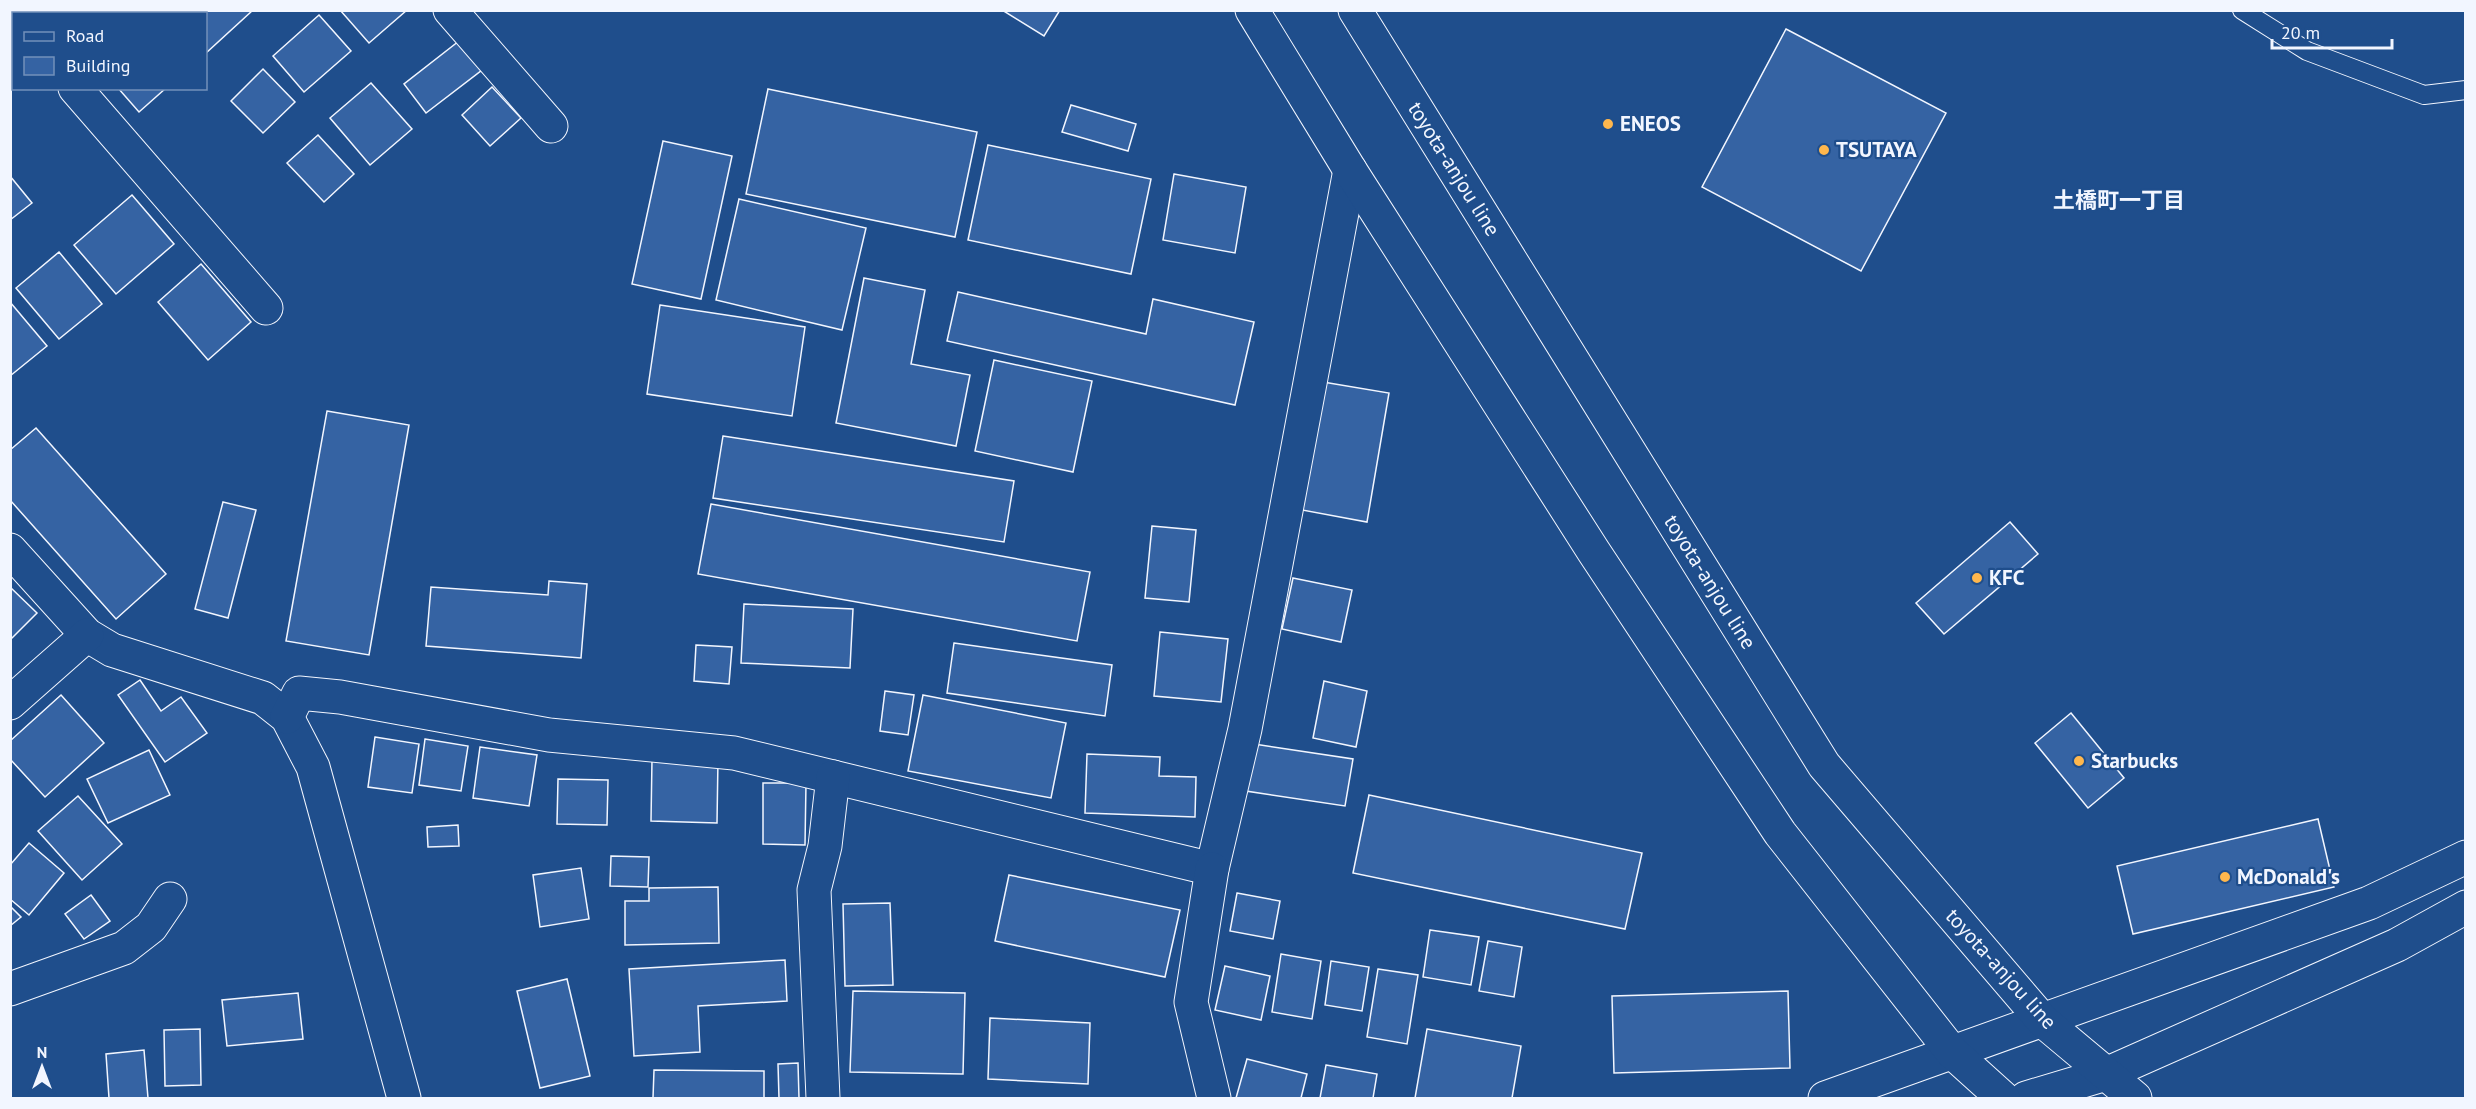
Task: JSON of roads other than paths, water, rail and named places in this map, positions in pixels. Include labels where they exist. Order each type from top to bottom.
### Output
[{"type":"street","points":[[450,10],[551,126]]},
{"type":"street","points":[[1252,10],[1350,170],[1594,552],[1780,833],[1952,1052],[2003,1098]]},
{"type":"street","name":"toyota-anjou line","points":[[1355,10],[1824,765],[2043,1021],[2135,1098]]},
{"type":"street","points":[[77,90],[266,308]]},
{"type":"street","points":[[1214,1098],[1191,1002],[1212,869],[1245,729],[1350,170]]},
{"type":"street","points":[[10,550],[87,635],[112,650],[263,698],[287,717],[313,767],[404,1098]]},
{"type":"street","points":[[10,703],[87,635]]},
{"type":"street","points":[[287,717],[299,693],[340,697],[549,735],[734,753],[1212,869]]},
{"type":"street","points":[[823,1098],[814,890],[825,846],[833,777]]},
{"type":"street","points":[[1825,1098],[2369,903],[2466,857]]},
{"type":"street","points":[[10,989],[124,948],[151,927],[170,899]]},
{"type":"street","points":[[2026,1098],[2106,1074],[2397,945],[2466,907]]},
{"type":"lane","points":[[2242,10],[2307,51],[2424,94],[2466,90]]},
{"type":"place","name":"ENEOS","points":[[1608,124]]},
{"type":"place","name":"TSUTAYA","points":[[1824,150]]},
{"type":"place","name":"KFC","points":[[1977,578]]},
{"type":"place","name":"Starbucks","points":[[2079,761]]},
{"type":"place","name":"McDonald's","points":[[2225,877]]},
{"type":"district","name":"土橋町一丁目","points":[[2119,200]]}]
